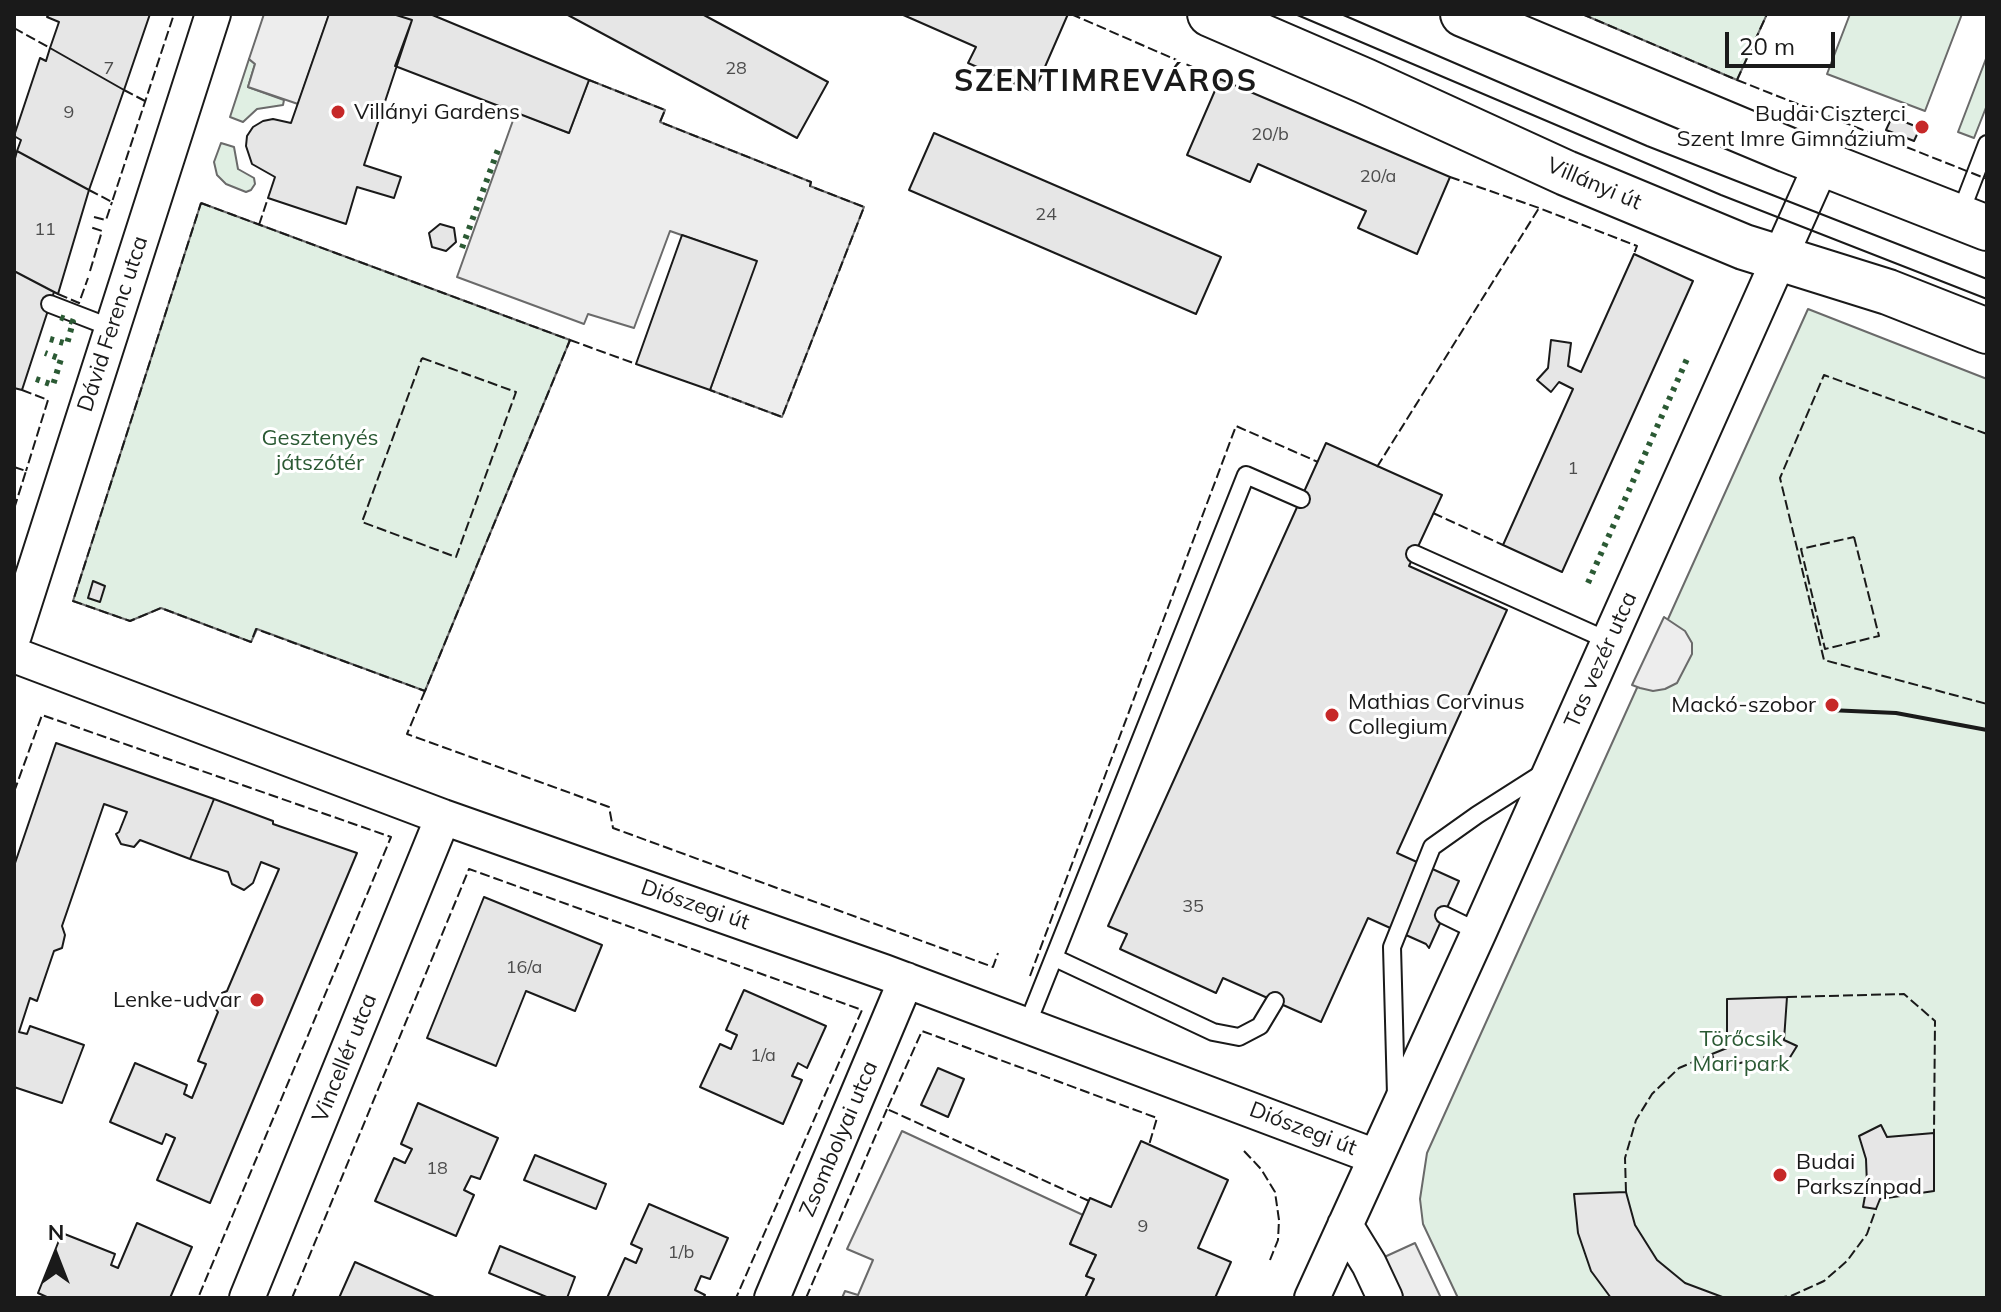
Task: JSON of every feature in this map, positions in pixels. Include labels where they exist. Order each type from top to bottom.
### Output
[{"type":"street","name":"Dávid Ferenc utca","points":[[14,635],[213,14]]},
{"type":"street","name":"Villányi út","points":[[1210,14],[1566,173],[1744,247],[1888,292],[1987,331]]},
{"type":"street","points":[[1463,14],[1973,222]]},
{"type":"street","name":"Tas vezér utca","points":[[1345,1225],[1554,766],[1822,163]]},
{"type":"street","name":"Diószegi út","points":[[14,655],[443,817],[906,980],[1376,1157]]},
{"type":"street","name":"Vincellér utca","points":[[247,1298],[443,817]]},
{"type":"street","name":"Zsombolyai utca","points":[[772,1298],[906,980]]},
{"type":"street","points":[[1312,1298],[1345,1225]]},
{"type":"street","points":[[1345,1225],[1385,1298]]},
{"type":"lane","points":[[1973,222],[1987,144]]},
{"type":"lane","points":[[50,304],[112,328]]},
{"type":"lane","points":[[1027,1025],[1246,475],[1301,499]]},
{"type":"lane","points":[[1415,554],[1609,641]]},
{"type":"lane","points":[[1396,1114],[1392,947],[1432,847],[1554,766]]},
{"type":"lane","points":[[1444,915],[1479,932]]},
{"type":"lane","points":[[1055,958],[1213,1032],[1239,1037],[1260,1026],[1275,1001]]},
{"type":"green space","points":[[1582,14],[1767,14],[1737,80]]},
{"type":"green space","points":[[1850,14],[1962,14],[1925,111],[1827,74]]},
{"type":"green space","points":[[1987,56],[1987,105],[1974,138],[1958,132]]},
{"type":"green space","points":[[249,59],[255,64],[248,87],[284,100],[283,105],[257,109],[243,122],[230,117]]},
{"type":"green space","points":[[221,143],[234,147],[238,169],[254,178],[255,184],[251,190],[246,192],[226,184],[217,175],[214,162]]},
{"type":"green space","name":"Gesztenyés játszótér","points":[[201,203],[570,340],[425,691],[257,629],[251,642],[161,608],[130,621],[73,601]]},
{"type":"green space","name":"Törőcsik Mari park","points":[[1808,309],[1987,379],[1987,1298],[1458,1298],[1423,1224],[1420,1199],[1427,1153]]},
{"type":"shaded area","points":[[264,14],[329,15],[298,104],[248,87],[255,64],[249,59]]},
{"type":"shaded area","points":[[589,80],[665,110],[660,122],[811,182],[810,186],[864,207],[782,417],[710,390],[756,261],[670,231],[634,328],[588,314],[584,324],[457,277],[516,112],[569,133]]},
{"type":"shaded area","points":[[1664,617],[1685,631],[1692,643],[1692,654],[1677,683],[1653,691],[1632,685]]},
{"type":"shaded area","points":[[902,1131],[1083,1215],[1070,1244],[1096,1255],[1086,1276],[1094,1279],[1085,1298],[842,1298],[845,1291],[858,1295],[873,1260],[847,1249]]},
{"type":"shaded area","points":[[1415,1243],[1441,1298],[1367,1298],[1369,1264]]},
{"type":"building","points":[[49,14],[150,14],[124,90],[50,48],[59,22],[47,17]]},
{"type":"building","name":"Villányi Gardens","points":[[329,14],[393,14],[412,20],[364,165],[401,177],[394,198],[357,187],[346,224],[268,198],[275,177],[252,164],[246,146],[247,136],[253,127],[263,121],[273,119],[291,123]]},
{"type":"building","points":[[393,14],[430,14],[589,80],[569,133],[395,66],[412,20]]},
{"type":"building","points":[[566,14],[702,14],[828,82],[797,138]]},
{"type":"building","points":[[901,14],[1068,14],[1034,92],[968,63],[976,47]]},
{"type":"building","points":[[50,48],[124,90],[89,190],[17,151],[21,140],[14,136],[40,58],[46,61]]},
{"type":"building","points":[[1220,79],[1450,177],[1417,254],[1358,228],[1366,211],[1258,164],[1250,182],[1187,155]]},
{"type":"building","points":[[1892,117],[1920,128],[1914,141],[1886,130]]},
{"type":"building","points":[[934,133],[1221,257],[1196,314],[909,190]]},
{"type":"building","points":[[17,151],[89,190],[58,294],[14,271],[14,162]]},
{"type":"building","points":[[440,224],[454,228],[456,242],[446,251],[432,247],[429,233]]},
{"type":"building","points":[[682,235],[757,261],[710,390],[636,364]]},
{"type":"building","points":[[1634,254],[1693,281],[1562,572],[1503,545],[1573,389],[1559,382],[1551,392],[1537,380],[1548,368],[1551,340],[1571,343],[1568,366],[1581,372]]},
{"type":"building","points":[[14,271],[54,292],[22,390],[14,388]]},
{"type":"building","name":"Mathias Corvinus Collegium","points":[[1326,443],[1442,495],[1409,566],[1507,610],[1397,853],[1459,881],[1429,948],[1368,918],[1321,1022],[1223,978],[1216,993],[1120,949],[1127,934],[1108,926]]},
{"type":"building","points":[[93,581],[105,586],[100,602],[88,598]]},
{"type":"building","name":"Lenke-udvar","points":[[56,743],[214,799],[190,859],[140,840],[134,847],[121,844],[116,834],[127,812],[104,804],[62,926],[65,935],[62,948],[54,951],[37,1001],[30,998],[19,1032],[27,1034],[30,1026],[84,1045],[62,1103],[14,1087],[14,866]]},
{"type":"building","name":"Lenke-udvar","points":[[214,799],[273,821],[273,824],[357,853],[210,1203],[157,1180],[175,1138],[166,1134],[162,1144],[110,1122],[135,1063],[187,1085],[184,1094],[192,1098],[206,1064],[198,1061],[218,1012],[214,1007],[222,993],[227,991],[279,869],[261,862],[253,883],[244,890],[232,884],[228,872],[190,859]]},
{"type":"building","points":[[484,897],[602,945],[575,1011],[526,991],[496,1066],[427,1038]]},
{"type":"building","points":[[744,990],[826,1026],[807,1068],[798,1063],[792,1076],[802,1080],[783,1124],[700,1087],[720,1044],[731,1049],[737,1035],[726,1030]]},
{"type":"building","points":[[1787,997],[1784,1040],[1797,1046],[1784,1067],[1744,1062],[1717,1069],[1712,1054],[1727,1048],[1727,999]]},
{"type":"building","points":[[938,1068],[964,1079],[948,1117],[921,1105]]},
{"type":"building","points":[[418,1103],[498,1138],[480,1179],[471,1176],[464,1190],[474,1195],[456,1236],[375,1201],[394,1158],[405,1163],[412,1149],[401,1144]]},
{"type":"building","points":[[1881,1125],[1887,1137],[1934,1133],[1934,1191],[1880,1199],[1876,1209],[1863,1207],[1867,1185],[1866,1159],[1859,1136]]},
{"type":"building","points":[[1141,1141],[1228,1180],[1198,1248],[1231,1262],[1215,1298],[1085,1298],[1094,1279],[1086,1276],[1096,1255],[1070,1244],[1090,1198],[1111,1207]]},
{"type":"building","points":[[535,1155],[606,1184],[596,1209],[524,1180]]},
{"type":"building","points":[[1626,1192],[1635,1225],[1657,1260],[1685,1283],[1725,1298],[1611,1298],[1591,1271],[1578,1233],[1574,1194]]},
{"type":"building","points":[[649,1204],[728,1238],[710,1279],[701,1276],[695,1290],[705,1295],[703,1298],[607,1298],[625,1258],[636,1263],[642,1249],[631,1244]]},
{"type":"building","points":[[137,1223],[192,1247],[170,1298],[49,1298],[38,1293],[62,1233],[115,1254],[111,1265],[118,1268]]},
{"type":"building","points":[[500,1246],[575,1277],[567,1298],[549,1298],[489,1273]]},
{"type":"building","points":[[355,1262],[434,1297],[434,1298],[339,1298]]},
{"type":"tram line","points":[[1295,14],[1721,195],[1987,299]]},
{"type":"tram line","points":[[1341,14],[1647,146],[1987,279]]},
{"type":"hedge","points":[[462,248],[499,147]]},
{"type":"hedge","points":[[50,339],[67,344],[73,322],[57,316]]},
{"type":"hedge","points":[[36,379],[53,385],[61,359],[45,353]]},
{"type":"hedge","points":[[1588,583],[1687,359]]},
{"type":"fence","points":[[89,190],[112,202],[174,14]]},
{"type":"fence","points":[[1071,14],[1220,79]]},
{"type":"fence","points":[[1582,14],[1737,80],[1767,14]]},
{"type":"fence","points":[[14,28],[50,48]]},
{"type":"fence","points":[[589,80],[665,110],[660,122],[811,182],[810,186],[864,207],[782,417],[710,390]]},
{"type":"fence","points":[[1737,80],[1987,179]]},
{"type":"fence","points":[[124,90],[145,101]]},
{"type":"fence","points":[[1450,177],[1637,246],[1634,254]]},
{"type":"fence","points":[[259,225],[268,198]]},
{"type":"fence","points":[[94,217],[106,220],[112,202]]},
{"type":"fence","points":[[201,203],[570,340],[425,691],[256,629],[251,642],[161,608],[130,621],[73,601],[201,203]]},
{"type":"fence","points":[[1377,467],[1539,208]]},
{"type":"fence","points":[[90,227],[102,231],[90,271]]},
{"type":"fence","points":[[58,294],[79,303],[88,278]]},
{"type":"fence","points":[[570,340],[636,364]]},
{"type":"fence","points":[[422,358],[516,392],[456,557],[362,522],[422,358]]},
{"type":"fence","points":[[1987,434],[1824,375],[1780,478],[1824,660],[1987,704]]},
{"type":"fence","points":[[22,390],[48,400],[26,471]]},
{"type":"fence","points":[[1030,976],[1236,426],[1318,462]]},
{"type":"fence","points":[[14,467],[26,471],[14,509]]},
{"type":"fence","points":[[1433,513],[1503,545]]},
{"type":"fence","points":[[1854,537],[1879,636],[1825,649],[1801,549],[1854,537]]},
{"type":"fence","points":[[425,691],[407,734],[609,807],[613,828],[993,967],[998,953]]},
{"type":"fence","points":[[14,792],[42,715],[391,837],[198,1298]]},
{"type":"fence","points":[[292,1298],[469,869],[862,1010],[736,1298]]},
{"type":"fence","points":[[1787,997],[1904,994],[1935,1021],[1934,1133]]},
{"type":"fence","points":[[1089,1201],[887,1109],[922,1031],[1157,1118],[1149,1145]]},
{"type":"fence","points":[[1626,1192],[1625,1158],[1636,1120],[1652,1094],[1679,1068],[1712,1054]]},
{"type":"fence","points":[[806,1298],[887,1109]]},
{"type":"fence","points":[[1244,1151],[1261,1169],[1275,1192],[1278,1240],[1270,1260]]},
{"type":"fence","points":[[1777,1298],[1791,1296],[1824,1281],[1847,1261],[1867,1234],[1876,1209]]},
{"type":"wall","points":[[1829,710],[1896,713],[1987,730]]},
{"type":"place","name":"Villányi Gardens","points":[[338,112]]},
{"type":"place","name":"Budai Ciszterci Szent Imre Gimnázium","points":[[1922,127]]},
{"type":"place","name":"Mackó-szobor","points":[[1832,705]]},
{"type":"place","name":"Mathias Corvinus Collegium","points":[[1332,715]]},
{"type":"place","name":"Lenke-udvar","points":[[257,1000]]},
{"type":"place","name":"Budai Parkszínpad","points":[[1780,1175]]},
{"type":"district","name":"SZENTIMREVÁROS","points":[[1106,82]]}]
